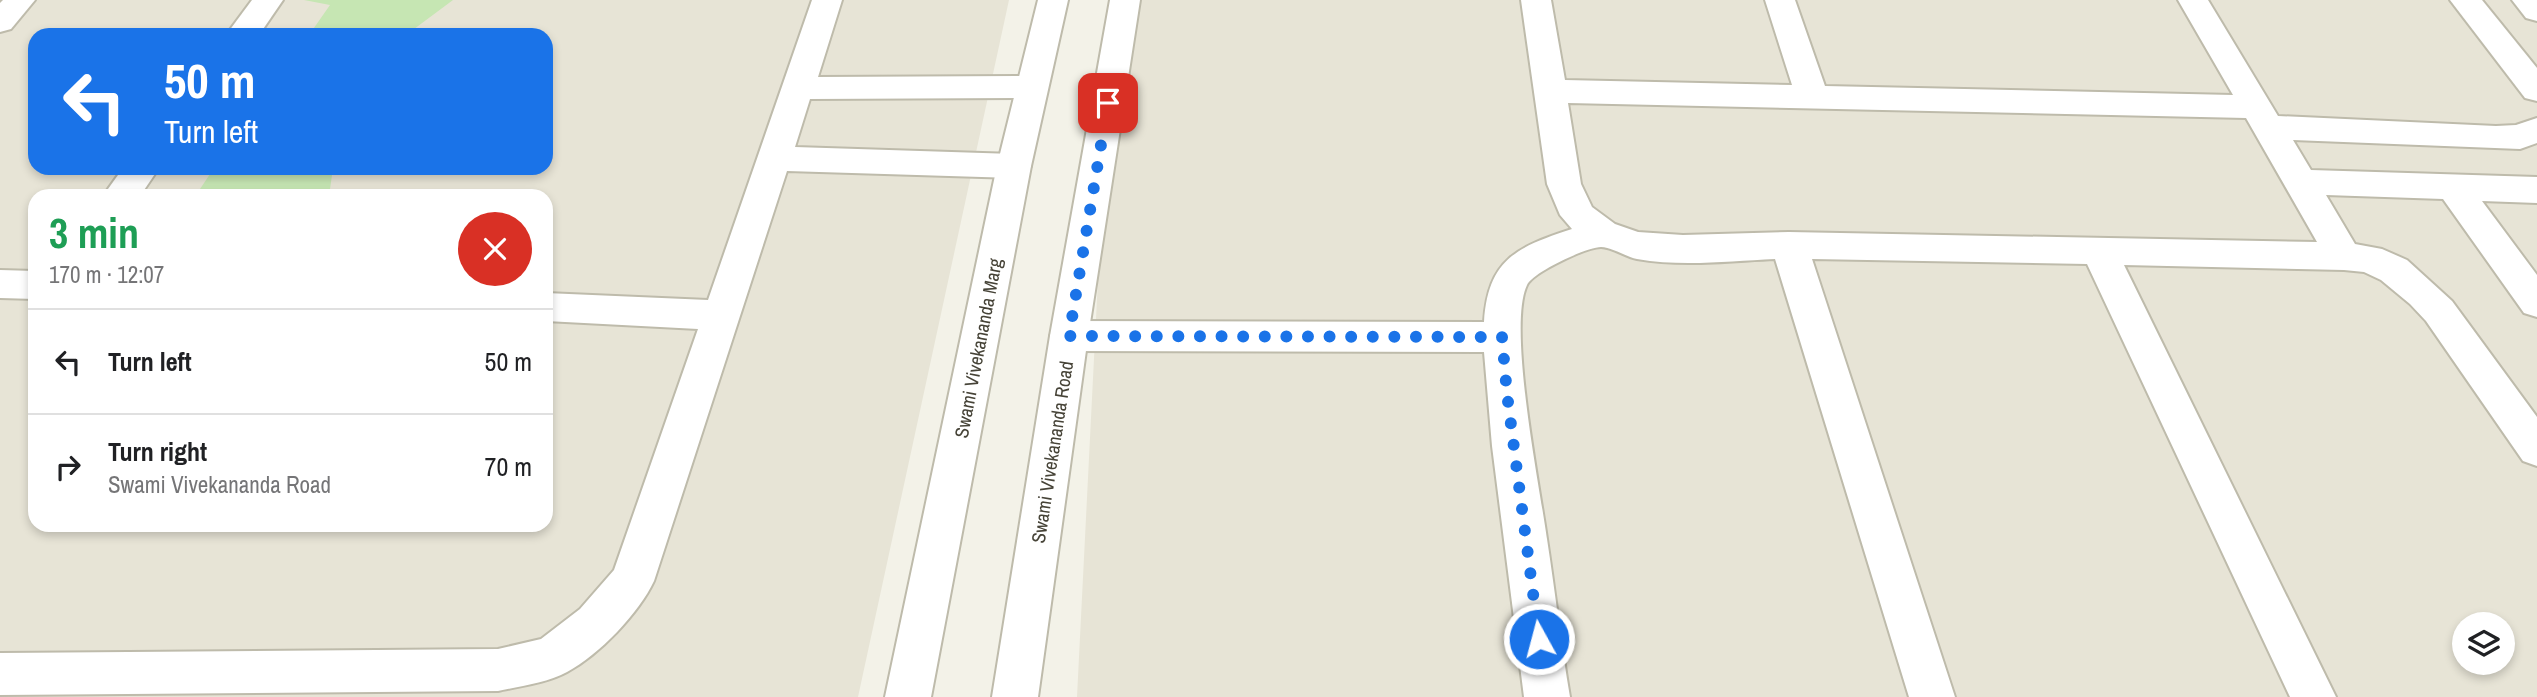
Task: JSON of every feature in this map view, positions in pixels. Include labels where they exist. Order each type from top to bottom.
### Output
[{"type":"street","points":[[0,22],[20,0]]},
{"type":"street","points":[[247,28],[268,0]]},
{"type":"street","points":[[0,674],[498,670],[552,657],[596,623],[632,581],[827,0]]},
{"type":"street","name":"Swami Vivekananda Marg","points":[[908,697],[1014,166],[1053,0]]},
{"type":"street","name":"Swami Vivekananda Road","points":[[1015,697],[1069,336],[1125,0]]},
{"type":"street","points":[[1536,0],[1564,184],[1578,215],[1602,233],[1636,245],[1683,249],[1789,245],[2344,256],[2370,259],[2394,270],[2439,311],[2537,449]]},
{"type":"street","points":[[1780,0],[1812,97]]},
{"type":"street","points":[[2193,0],[2344,256]]},
{"type":"street","points":[[2465,0],[2537,90]]},
{"type":"street","points":[[2527,0],[2537,11]]},
{"type":"street","points":[[798,88],[1032,87]]},
{"type":"street","points":[[1549,91],[1812,97],[2262,117],[2496,138],[2520,136],[2537,130]]},
{"type":"street","points":[[774,158],[1014,166]]},
{"type":"street","points":[[2301,182],[2537,190]]},
{"type":"street","points":[[2453,187],[2537,303]]},
{"type":"street","points":[[1548,697],[1507,394],[1502,337],[1504,300],[1510,280],[1530,261],[1602,233]]},
{"type":"street","points":[[1789,245],[1932,697]]},
{"type":"street","points":[[2099,251],[2313,697]]},
{"type":"street","points":[[0,284],[28,285]]},
{"type":"street","points":[[553,307],[721,315]]},
{"type":"street","points":[[1069,336],[1502,337]]},
{"type":"shaded area","points":[[0,0],[1009,0],[858,697],[0,697]]},
{"type":"shaded area","points":[[1112,0],[2537,0],[2537,697],[1077,697]]},
{"type":"green space","points":[[304,0],[453,0],[415,28],[314,28],[330,5]]},
{"type":"green space","points":[[209,175],[332,175],[330,189],[200,189]]},
{"type":"route","points":[[1108,103],[1069,336],[1502,337],[1539,639]]}]
